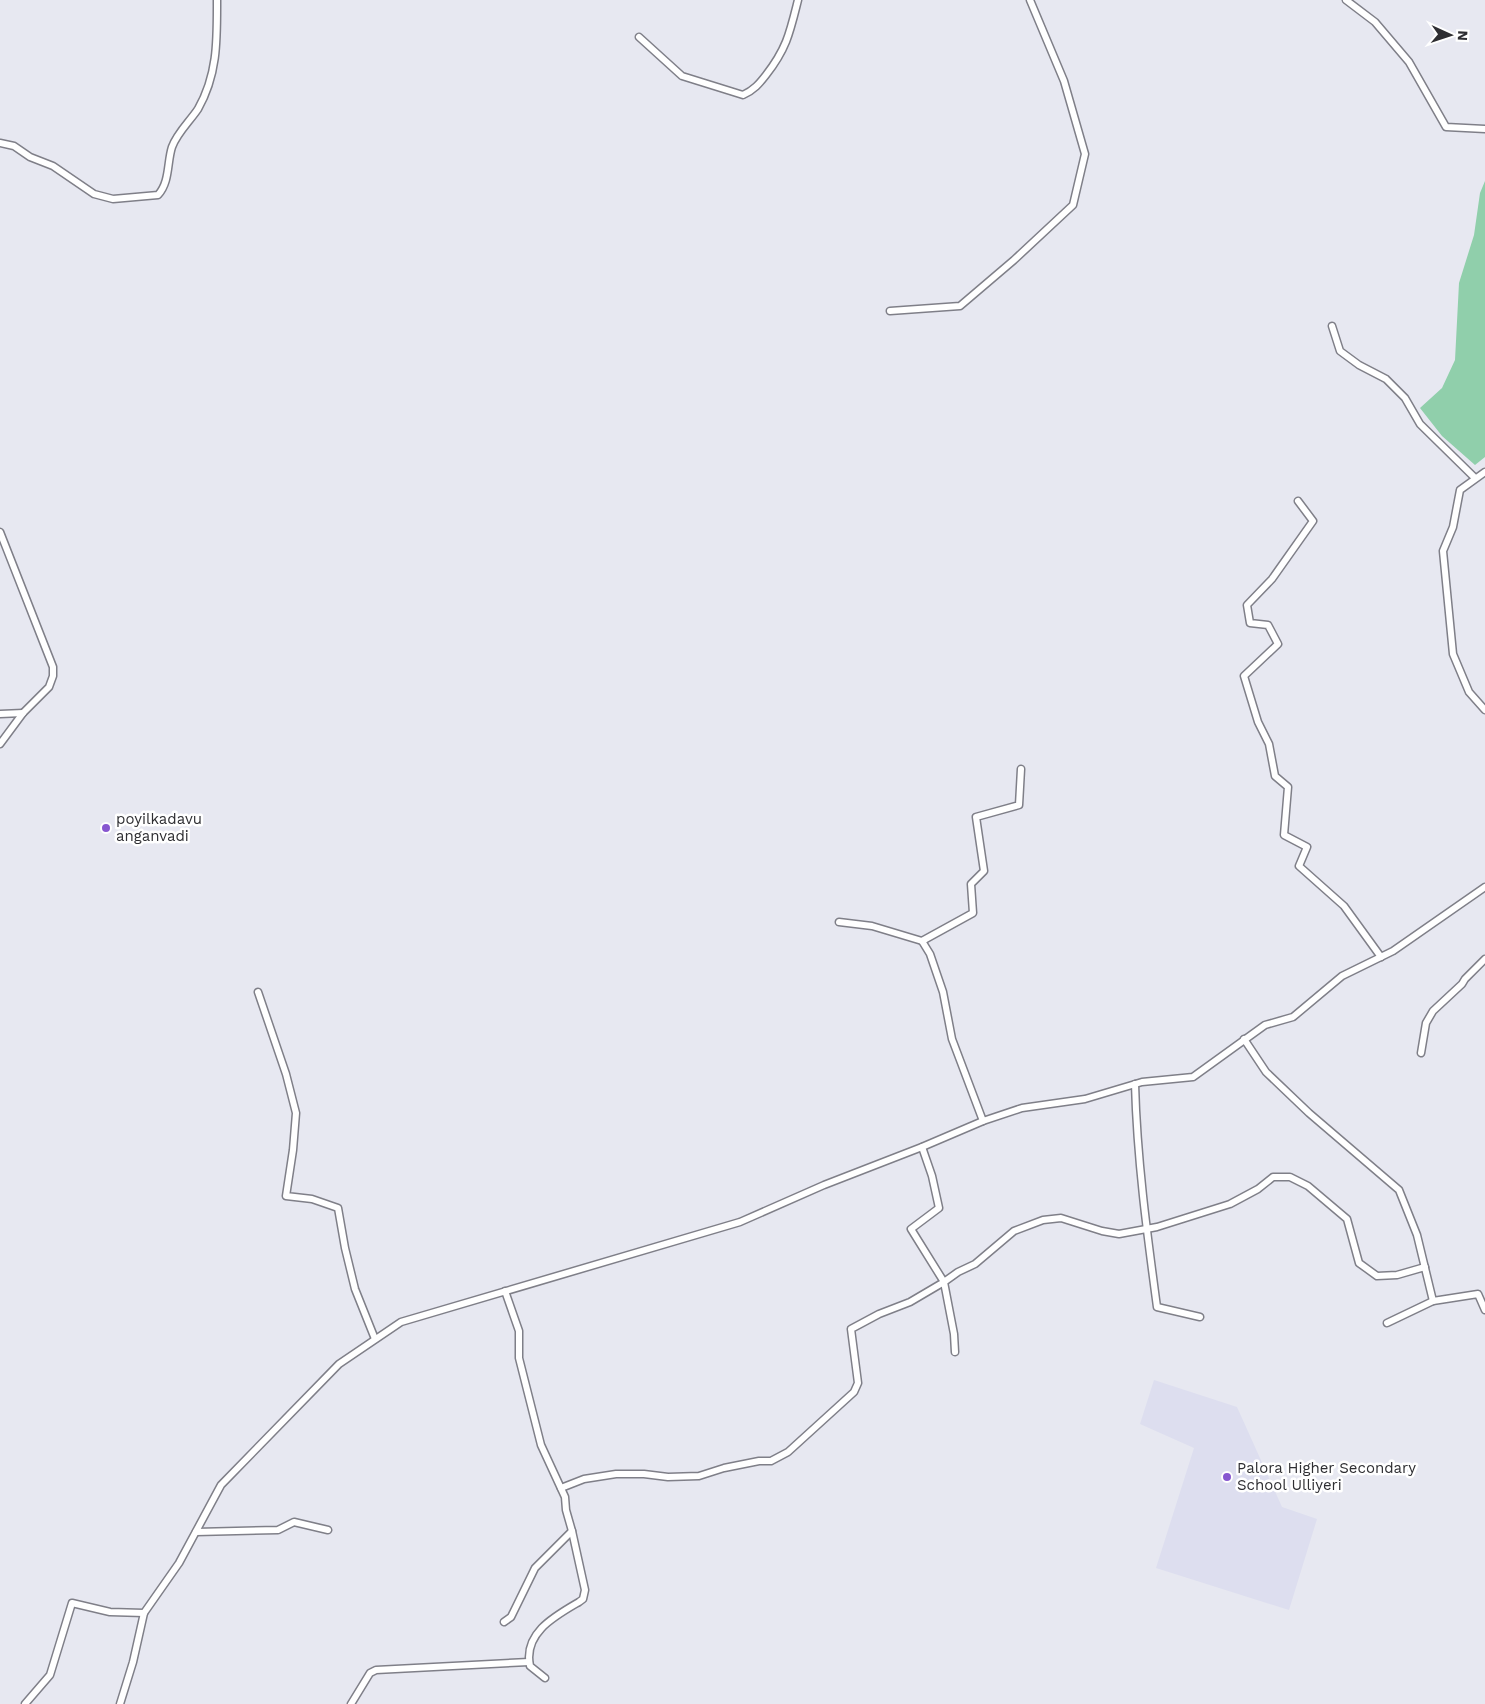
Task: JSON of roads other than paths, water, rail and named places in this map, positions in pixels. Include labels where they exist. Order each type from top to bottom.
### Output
[{"type":"street","points":[[0,143],[14,146],[30,157],[53,166],[94,194],[113,199],[158,195],[162,191],[166,178],[172,146],[199,107],[214,66],[217,44],[217,0]]},
{"type":"street","points":[[639,38],[682,76],[744,95],[752,91],[759,84],[780,57],[788,38],[798,0]]},
{"type":"street","points":[[890,311],[960,306],[1014,260],[1073,205],[1085,154],[1064,80],[1030,0]]},
{"type":"street","points":[[1346,0],[1375,22],[1409,62],[1446,127],[1485,129]]},
{"type":"street","points":[[1332,326],[1340,351],[1359,365],[1386,379],[1405,398],[1420,424],[1475,478]]},
{"type":"street","points":[[1485,472],[1460,490],[1453,527],[1443,551],[1452,654],[1469,692],[1485,710]]},
{"type":"street","points":[[1298,501],[1313,521],[1272,579],[1247,605],[1250,623],[1268,625],[1278,644],[1244,676],[1258,722],[1269,744],[1275,776],[1288,786],[1284,835],[1307,847],[1299,866],[1344,906],[1381,957]]},
{"type":"street","points":[[0,532],[53,667],[53,676],[48,687],[23,713],[0,744]]},
{"type":"street","points":[[0,714],[23,713]]},
{"type":"street","points":[[922,941],[973,913],[970,884],[984,871],[976,817],[1019,806],[1021,769]]},
{"type":"street","points":[[120,1704],[133,1662],[144,1613],[179,1563],[221,1485],[339,1364],[400,1322],[740,1222],[824,1185],[983,1121],[1022,1108],[1085,1099],[1135,1084],[1193,1078],[1264,1025],[1293,1017],[1342,976],[1393,951],[1485,887]]},
{"type":"street","points":[[839,922],[872,926],[922,941],[930,954],[944,992],[952,1039],[983,1121]]},
{"type":"street","points":[[1421,1053],[1426,1023],[1433,1011],[1485,959]]},
{"type":"street","points":[[258,992],[286,1074],[296,1113],[286,1196],[312,1199],[338,1208],[355,1289],[375,1339]]},
{"type":"street","points":[[1244,1039],[1266,1072],[1309,1113],[1399,1190],[1417,1235],[1433,1301]]},
{"type":"street","points":[[1135,1084],[1136,1119],[1157,1307],[1200,1317]]},
{"type":"street","points":[[922,1147],[932,1176],[939,1208],[911,1229],[944,1282],[954,1334],[955,1352]]},
{"type":"street","points":[[561,1488],[584,1479],[616,1474],[644,1474],[668,1477],[699,1476],[724,1468],[771,1461],[788,1452],[854,1392],[858,1382],[851,1329],[879,1314],[910,1302],[958,1272],[975,1264],[1014,1231],[1043,1220],[1061,1218],[1102,1231],[1119,1234],[1147,1229],[1230,1204],[1258,1189],[1273,1177],[1290,1177],[1308,1186],[1347,1219],[1359,1263],[1377,1276],[1397,1275],[1425,1267]]},
{"type":"street","points":[[505,1290],[518,1331],[519,1358],[541,1445],[565,1497],[566,1510],[584,1581],[585,1593],[578,1602],[549,1620],[541,1628],[530,1650],[530,1666],[545,1678]]},
{"type":"street","points":[[1387,1323],[1433,1301],[1478,1294],[1485,1310]]},
{"type":"street","points":[[196,1532],[278,1530],[294,1522],[328,1530]]},
{"type":"street","points":[[504,1622],[511,1617],[535,1568],[572,1531]]},
{"type":"street","points":[[25,1704],[50,1675],[72,1603],[110,1612],[144,1613]]},
{"type":"street","points":[[352,1704],[370,1673],[376,1670],[529,1662]]},
{"type":"place","name":"poyilkadavu anganvadi","points":[[106,828]]},
{"type":"place","name":"Palora Higher Secondary School Ulliyeri","points":[[1227,1477]]}]
